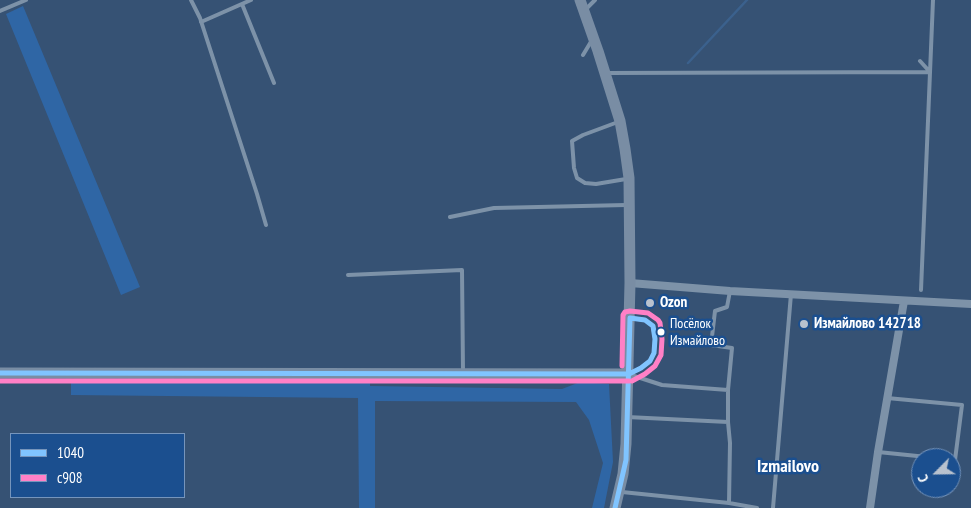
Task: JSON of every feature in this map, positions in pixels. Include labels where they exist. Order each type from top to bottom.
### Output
[{"type":"street","points":[[582,5],[606,73],[620,121],[626,149],[629,178],[630,318],[626,460],[614,508]]},
{"type":"street","points":[[630,284],[971,304]]},
{"type":"street","points":[[870,508],[904,301]]},
{"type":"street","points":[[0,373],[628,374]]},
{"type":"lane","points":[[0,11],[26,0]]},
{"type":"lane","points":[[191,0],[201,22],[266,225]]},
{"type":"lane","points":[[201,22],[251,0]]},
{"type":"lane","points":[[582,5],[596,0]]},
{"type":"lane","points":[[921,290],[933,0]]},
{"type":"lane","points":[[242,4],[274,83]]},
{"type":"lane","points":[[583,55],[594,38]]},
{"type":"lane","points":[[920,61],[930,72]]},
{"type":"lane","points":[[606,73],[930,72]]},
{"type":"lane","points":[[620,121],[572,141],[574,168],[578,178],[585,183],[596,184],[629,178]]},
{"type":"lane","points":[[450,217],[494,208],[630,205]]},
{"type":"lane","points":[[348,275],[462,270],[463,374]]},
{"type":"lane","points":[[729,503],[730,443],[728,390],[732,348],[711,345],[716,310],[727,307],[730,291]]},
{"type":"lane","points":[[773,508],[791,294]]},
{"type":"lane","points":[[628,374],[642,368],[650,361],[654,353],[655,339],[652,326],[646,320],[630,318]]},
{"type":"lane","points":[[628,374],[662,385],[728,390]]},
{"type":"lane","points":[[887,398],[962,405],[957,448]]},
{"type":"lane","points":[[627,417],[728,422]]},
{"type":"lane","points":[[878,452],[911,455]]},
{"type":"lane","points":[[619,492],[729,503],[757,508]]},
{"type":"shaded area","points":[[23,6],[140,287],[121,295],[6,14]]},
{"type":"shaded area","points":[[370,381],[370,386],[562,389],[580,382],[609,384],[613,462],[604,508],[592,508],[603,463],[589,420],[576,402],[375,401],[375,508],[359,508],[358,398],[71,395],[71,382]]},
{"type":"waterway","points":[[688,63],[747,0]]},
{"type":"transit line","name":"с908","points":[[622,366],[623,315],[625,312],[630,311],[648,313],[660,323],[661,355],[655,366],[632,381]]},
{"type":"transit line","name":"1040","points":[[0,373],[629,374],[650,361],[654,353],[655,339],[653,326],[645,320],[630,318]]},
{"type":"transit line","name":"1040","points":[[615,508],[626,460],[630,318]]},
{"type":"transit line","name":"с908","points":[[0,381],[629,381]]},
{"type":"place","name":"Ozon","points":[[650,303]]},
{"type":"place","name":"Измайлово 142718","points":[[804,324]]},
{"type":"place","name":"Посёлок Измайлово","points":[[661,332]]},
{"type":"district","name":"Izmailovo","points":[[788,467]]}]
